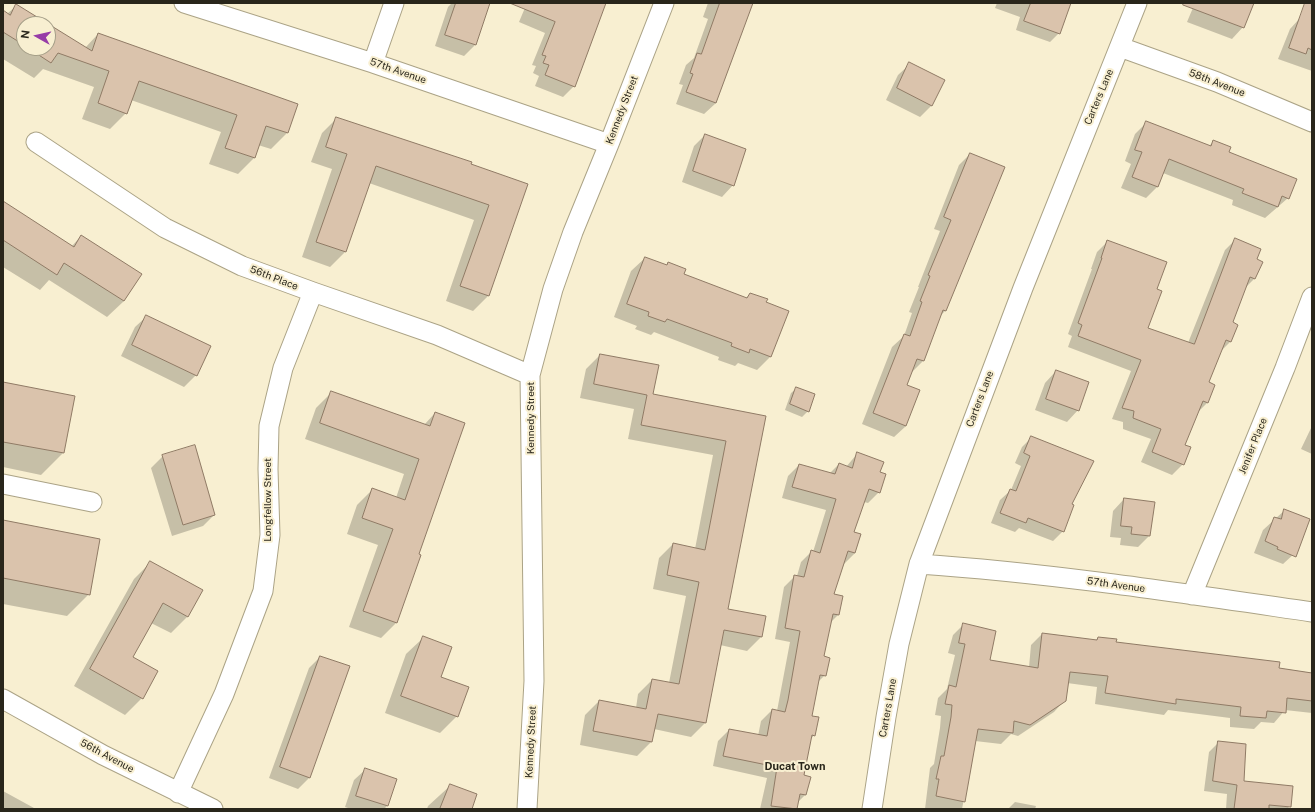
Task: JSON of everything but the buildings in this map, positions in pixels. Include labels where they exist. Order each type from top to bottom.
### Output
[{"type":"street","name":"57th Avenue","points":[[184,3],[373,63],[609,144]]},
{"type":"street","points":[[373,63],[394,3]]},
{"type":"street","name":"Kennedy Street","points":[[527,809],[534,681],[530,375],[553,289],[577,219],[609,144],[664,3]]},
{"type":"street","name":"Carters Lane","points":[[872,809],[899,644],[919,564],[1023,288],[1137,3]]},
{"type":"street","name":"58th Avenue","points":[[1120,47],[1217,82],[1312,122]]},
{"type":"street","name":"56th Place","points":[[36,142],[165,228],[242,266],[437,335],[530,375]]},
{"type":"street","name":"Longfellow Street","points":[[178,793],[224,694],[263,591],[270,535],[268,469],[269,426],[283,368],[313,292]]},
{"type":"street","name":"Jenifer Place","points":[[1192,595],[1285,368],[1312,297]]},
{"type":"street","points":[[3,484],[92,502]]},
{"type":"street","name":"57th Avenue","points":[[919,564],[1034,574],[1312,612]]},
{"type":"street","name":"56th Avenue","points":[[3,699],[103,755],[213,809]]},
{"type":"district","name":"Ducat Town","points":[[795,767]]}]
